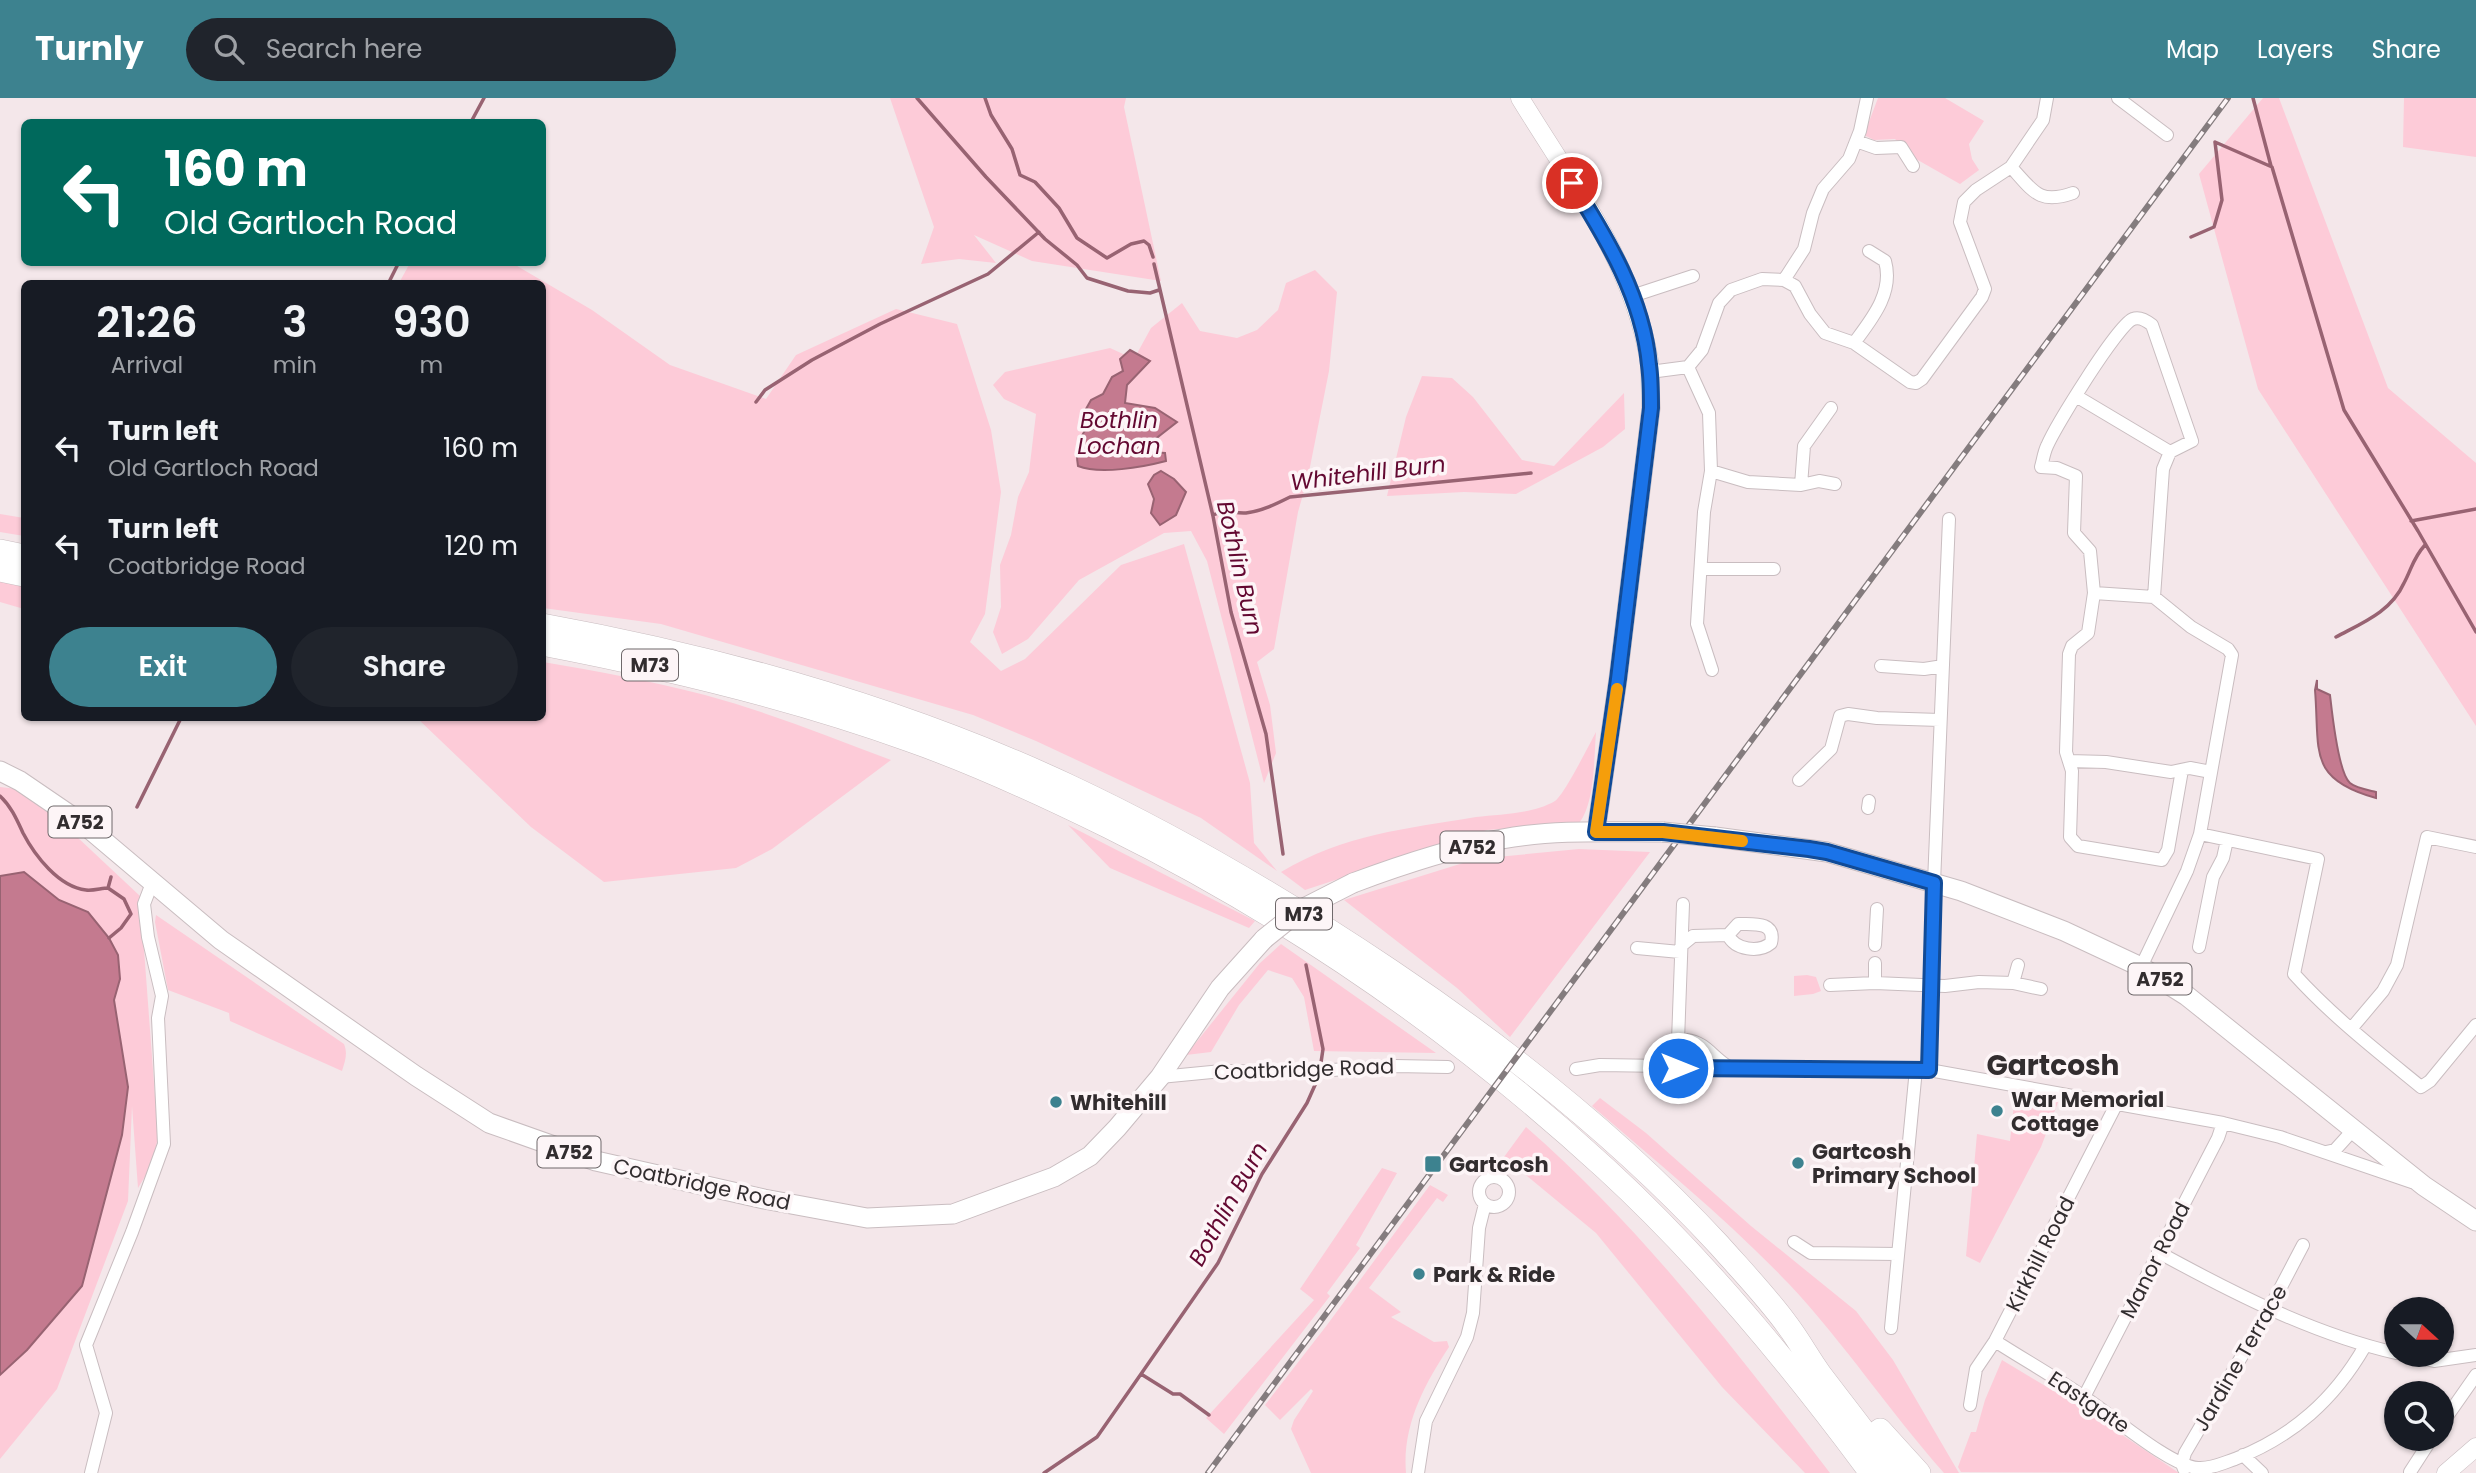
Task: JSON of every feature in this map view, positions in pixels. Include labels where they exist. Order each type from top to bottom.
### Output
[{"type":"highway","points":[[0,551],[21,555]]},
{"type":"highway","points":[[0,569],[21,574]]},
{"type":"highway","name":"M73","points":[[546,626],[639,643],[763,673],[841,698],[995,754],[1069,786],[1187,845],[1258,885],[1423,992],[1530,1070],[1629,1156],[1717,1243],[1787,1325],[1895,1473]]},
{"type":"highway","name":"M73","points":[[546,645],[634,661],[757,691],[912,740],[1061,803],[1177,860],[1247,900],[1414,1010],[1514,1088],[1608,1170],[1752,1321],[1871,1473]]},
{"type":"highway","points":[[1660,1223],[1798,1394],[1855,1473]]},
{"type":"highway","points":[[1717,1243],[1750,1273],[1803,1333],[1835,1370],[1886,1438],[1919,1473]]},
{"type":"main road","points":[[1520,98],[1611,247],[1632,296],[1644,337],[1650,372],[1649,422],[1618,679],[1596,832]]},
{"type":"main road","name":"A752","points":[[0,771],[20,781],[86,826],[152,883]]},
{"type":"main road","name":"Coatbridge Road","points":[[152,883],[222,940],[416,1076],[489,1123],[596,1161],[764,1199],[867,1218],[953,1214],[1054,1177],[1090,1156],[1160,1077],[1220,988],[1264,939],[1300,910],[1353,883],[1401,865],[1502,839],[1596,832],[1663,832],[1827,852],[1934,883]]},
{"type":"main road","name":"A752","points":[[1934,883],[2004,906],[2141,967],[2188,996],[2424,1186],[2476,1222]]},
{"type":"main road","points":[[2446,1473],[2476,1447]]},
{"type":"street","points":[[1784,280],[1804,249],[1813,213],[1823,190],[1849,159],[1867,98]]},
{"type":"street","points":[[1650,372],[1688,367],[1702,350],[1719,303],[1731,290],[1762,279],[1784,280],[1795,286],[1825,332],[1854,343],[1910,382],[1916,383],[1922,379],[1982,297],[1985,289],[1960,222],[1964,202],[1976,190],[2011,167],[2043,120],[2046,98]]},
{"type":"street","points":[[2118,98],[2167,135]]},
{"type":"street","points":[[1856,141],[1876,148],[1901,147],[1913,166]]},
{"type":"street","points":[[2011,167],[2037,194],[2046,199],[2056,199],[2073,193]]},
{"type":"street","points":[[1854,343],[1879,307],[1888,269],[1885,261],[1869,251]]},
{"type":"street","points":[[1632,296],[1693,276]]},
{"type":"street","points":[[2154,597],[2163,469],[2169,452],[2192,441],[2152,325],[2133,318],[2100,357],[2046,447],[2041,467],[2057,468],[2076,476],[2074,533],[2090,551],[2094,593],[2088,633],[2072,646],[2069,654],[2066,752],[2072,771],[2070,837],[2074,844],[2162,860],[2168,850],[2182,770]]},
{"type":"street","points":[[1688,367],[1709,413],[1711,471],[1704,512],[1698,624],[1712,670]]},
{"type":"street","points":[[2076,396],[2169,452]]},
{"type":"street","points":[[1801,485],[1804,446],[1831,408]]},
{"type":"street","points":[[1711,471],[1748,482],[1801,485],[1819,481],[1835,484]]},
{"type":"street","points":[[1929,1070],[1949,519]]},
{"type":"street","points":[[1702,569],[1774,569]]},
{"type":"street","points":[[2094,593],[2154,597],[2202,635],[2228,649],[2232,655],[2200,834],[2187,871],[2141,967]]},
{"type":"street","points":[[1881,666],[1924,669],[1943,666]]},
{"type":"street","points":[[1800,780],[1816,768],[1831,749],[1840,716],[1848,714],[1877,718],[1940,720]]},
{"type":"street","points":[[2069,761],[2106,762],[2171,772],[2190,768],[2211,772]]},
{"type":"street","points":[[2200,834],[2318,859],[2294,974],[2351,1029],[2421,1087],[2430,1081],[2476,1025]]},
{"type":"street","points":[[2351,1029],[2383,991],[2397,965],[2427,837],[2476,847]]},
{"type":"street","points":[[2199,947],[2213,877],[2223,858],[2227,839]]},
{"type":"street","points":[[92,1473],[106,1413],[86,1345],[164,1144],[158,1018],[162,996],[148,937],[144,904],[152,883]]},
{"type":"street","points":[[1678,1068],[1684,904]]},
{"type":"street","points":[[1875,945],[1877,909]]},
{"type":"street","points":[[1637,948],[1681,948],[1693,936],[1728,935]]},
{"type":"street","points":[[1875,963],[1875,983]]},
{"type":"street","points":[[2013,983],[2018,965]]},
{"type":"street","points":[[1830,985],[1875,983],[1945,986],[1979,982],[2013,983],[2041,989]]},
{"type":"street","points":[[1678,1046],[1686,1040],[1699,1042],[1719,1061],[1732,1068]]},
{"type":"street","points":[[1576,1069],[1600,1065],[1929,1070],[2224,1123],[2280,1137],[2424,1186]]},
{"type":"street","name":"Coatbridge Road","points":[[1160,1077],[1222,1070],[1300,1072],[1395,1066],[1448,1067]]},
{"type":"street","points":[[1891,1328],[1916,1069]]},
{"type":"street","name":"Kirkhill Road","points":[[1970,1405],[1976,1369],[1994,1341],[2117,1103]]},
{"type":"street","name":"Manor Road","points":[[2084,1397],[2224,1123]]},
{"type":"street","points":[[2326,1152],[2335,1150],[2354,1129]]},
{"type":"street","points":[[1418,1473],[1426,1421],[1468,1337],[1473,1313],[1479,1228],[1485,1204]]},
{"type":"street","points":[[1794,1242],[1811,1252],[1898,1254]]},
{"type":"street","name":"Jardine Terrace","points":[[2184,1468],[2185,1453],[2270,1308],[2303,1245]]},
{"type":"street","points":[[2158,1252],[2270,1308],[2365,1346],[2384,1350]]},
{"type":"street","name":"Eastgate","points":[[1994,1341],[2084,1397],[2184,1468]]},
{"type":"street","points":[[2184,1468],[2208,1468],[2286,1434],[2326,1402],[2365,1346]]},
{"type":"street","points":[[2454,1358],[2476,1355]]},
{"type":"street","points":[[2454,1406],[2476,1375]]},
{"type":"street","points":[[2410,1472],[2424,1451]]},
{"type":"street","points":[[2243,1455],[2262,1473]]},
{"type":"shaded area","points":[[890,98],[1126,98],[1124,107],[1161,281],[1032,261],[974,235],[996,263],[959,259],[921,264],[934,227]]},
{"type":"shaded area","points":[[1878,98],[1945,98],[1984,121],[1969,144],[1972,159],[1979,170],[1960,184],[1916,159],[1895,139],[1874,140],[1864,135]]},
{"type":"shaded area","points":[[2263,98],[2279,98],[2388,388],[2476,463],[2476,726],[2258,389],[2199,174]]},
{"type":"shaded area","points":[[2404,98],[2476,98],[2476,157],[2403,147]]},
{"type":"shaded area","points":[[408,266],[517,266],[541,280],[401,280]]},
{"type":"shaded area","points":[[1315,270],[1337,292],[1329,371],[1308,477],[1298,512],[1274,649],[1257,662],[1270,705],[1276,753],[1264,783],[1207,561],[1191,531],[1164,533],[1079,580],[1028,639],[1002,654],[993,632],[1001,607],[1000,565],[1011,535],[1018,497],[1029,472],[1036,414],[1004,399],[993,385],[1005,372],[1110,348],[1134,359],[1151,328],[1182,303],[1200,331],[1237,338],[1257,330],[1278,310],[1286,283]]},
{"type":"shaded area","points":[[546,283],[592,310],[670,365],[766,399],[796,355],[896,309],[957,324],[991,430],[1001,492],[985,614],[970,642],[1001,671],[1025,659],[1121,565],[1184,544],[1250,783],[1254,843],[1277,871],[1201,818],[1036,741],[973,715],[661,624],[546,608]]},
{"type":"shaded area","points":[[1422,376],[1452,378],[1473,397],[1522,460],[1554,466],[1624,393],[1625,429],[1603,447],[1516,494],[1464,492],[1387,496],[1406,417]]},
{"type":"shaded area","points":[[0,514],[21,518],[21,536],[0,532]]},
{"type":"shaded area","points":[[0,579],[21,582],[21,608],[0,602]]},
{"type":"shaded area","points":[[546,663],[705,695],[775,717],[891,760],[772,849],[736,868],[604,882],[531,827],[420,721],[546,721]]},
{"type":"shaded area","points":[[1596,732],[1591,792],[1579,823],[1487,830],[1305,890],[1281,872],[1305,859],[1352,841],[1400,830],[1527,811],[1555,801],[1564,790]]},
{"type":"shaded area","points":[[0,787],[27,790],[140,896],[158,1137],[152,1165],[138,1188],[132,1106],[128,1201],[57,1389],[0,1459]]},
{"type":"shaded area","points":[[1068,825],[1255,921],[1249,928],[1110,868]]},
{"type":"shaded area","points":[[1579,849],[1650,852],[1510,1037],[1457,988],[1344,900],[1476,859]]},
{"type":"shaded area","points":[[156,915],[344,1044],[346,1054],[342,1071],[230,1021],[229,1013],[168,990]]},
{"type":"shaded area","points":[[1281,944],[1436,1053],[1314,1051],[1304,997],[1292,978],[1268,970],[1239,1005],[1211,1052],[1186,1055],[1260,963]]},
{"type":"shaded area","points":[[1794,976],[1816,977],[1821,991],[1794,996]]},
{"type":"shaded area","points":[[2015,1095],[2058,1102],[2041,1147],[1980,1263],[1966,1256],[1977,1134],[2010,1141]]},
{"type":"shaded area","points":[[1600,1098],[1646,1133],[1751,1226],[1856,1311],[1893,1360],[1959,1473],[1944,1473],[1829,1330],[1766,1260],[1592,1106]]},
{"type":"shaded area","points":[[1526,1127],[1610,1207],[1687,1292],[1830,1473],[1805,1473],[1722,1387],[1596,1233],[1504,1157]]},
{"type":"shaded area","points":[[1382,1168],[1397,1173],[1356,1245],[1360,1248],[1327,1293],[1330,1296],[1224,1434],[1206,1418],[1314,1300],[1300,1289]]},
{"type":"shaded area","points":[[1430,1185],[1448,1195],[1443,1202],[1437,1198],[1369,1288],[1401,1312],[1391,1317],[1434,1342],[1447,1341],[1449,1347],[1423,1391],[1411,1422],[1406,1473],[1311,1473],[1291,1429],[1313,1391],[1311,1389],[1280,1420],[1265,1405]]},
{"type":"shaded area","points":[[2002,1360],[2082,1408],[2179,1473],[1961,1472],[1958,1467],[1971,1432],[1976,1432],[1985,1400]]},
{"type":"water","name":"Bothlin Lochan","points":[[1130,350],[1150,361],[1127,385],[1125,403],[1155,408],[1177,422],[1149,444],[1150,452],[1165,453],[1166,461],[1109,470],[1078,466],[1078,444],[1089,425],[1086,409],[1091,400],[1103,394],[1112,377],[1123,371],[1120,359]]},
{"type":"water","points":[[1161,471],[1174,479],[1186,492],[1176,515],[1160,525],[1151,513],[1154,499],[1148,484],[1154,475]]},
{"type":"water","points":[[2317,680],[2317,689],[2330,695],[2336,742],[2346,777],[2355,786],[2376,792],[2376,798],[2338,782],[2328,772],[2322,760],[2317,730],[2315,690]]},
{"type":"water","points":[[24,872],[59,900],[88,912],[109,938],[118,955],[120,979],[114,1000],[128,1087],[122,1135],[82,1286],[27,1350],[0,1375],[0,876]]},
{"type":"waterway","points":[[473,119],[484,98]]},
{"type":"waterway","points":[[917,98],[986,177],[1045,239],[1077,265],[1087,278],[1128,291],[1150,293],[1159,290]]},
{"type":"waterway","name":"Bothlin Burn","points":[[985,98],[991,115],[1012,149],[1020,175],[1035,182],[1059,208],[1077,238],[1107,258],[1131,244],[1144,241],[1149,245],[1153,257]]},
{"type":"waterway","points":[[2253,98],[2271,166]]},
{"type":"waterway","points":[[2215,142],[2272,167],[2344,410],[2476,632]]},
{"type":"waterway","points":[[2191,237],[2214,227],[2222,200],[2215,142]]},
{"type":"waterway","points":[[756,402],[765,390],[812,360],[880,324],[988,274],[1039,232]]},
{"type":"waterway","name":"Bothlin Burn","points":[[1154,264],[1213,516],[1231,612],[1266,734],[1283,854]]},
{"type":"waterway","points":[[390,280],[397,266]]},
{"type":"waterway","name":"Whitehill Burn","points":[[1213,515],[1227,511],[1252,512],[1290,497],[1531,473]]},
{"type":"waterway","points":[[2411,521],[2476,509]]},
{"type":"waterway","points":[[2336,637],[2375,616],[2392,602],[2425,545]]},
{"type":"waterway","points":[[137,807],[180,721]]},
{"type":"waterway","points":[[0,796],[11,809],[34,851],[57,877],[76,888],[108,888]]},
{"type":"waterway","points":[[109,938],[131,914],[124,899],[108,888],[111,877]]},
{"type":"waterway","name":"Bothlin Burn","points":[[1209,1415],[1180,1394],[1173,1394],[1141,1374],[1218,1263],[1262,1174],[1307,1103],[1319,1076],[1323,1049],[1306,965]]},
{"type":"waterway","points":[[1044,1473],[1097,1437],[1141,1374]]},
{"type":"railway","points":[[1208,1473],[2228,98]]},
{"type":"slow traffic","points":[[1617,689],[1596,832],[1663,832],[1742,841]]},
{"type":"place","name":"Whitehill","points":[[1056,1102]]},
{"type":"place","name":"War Memorial Cottage","points":[[1997,1111]]},
{"type":"place","name":"Gartcosh Primary School","points":[[1798,1163]]},
{"type":"place","name":"Gartcosh","points":[[1433,1164]]},
{"type":"place","name":"Park & Ride","points":[[1419,1274]]},
{"type":"district","name":"Gartcosh","points":[[2053,1065]]},
{"type":"route","points":[[1572,183],[1611,247],[1633,298],[1650,372],[1651,408],[1618,679],[1596,832],[1663,832],[1809,849],[1934,883],[1929,1070],[1678,1068]]}]
